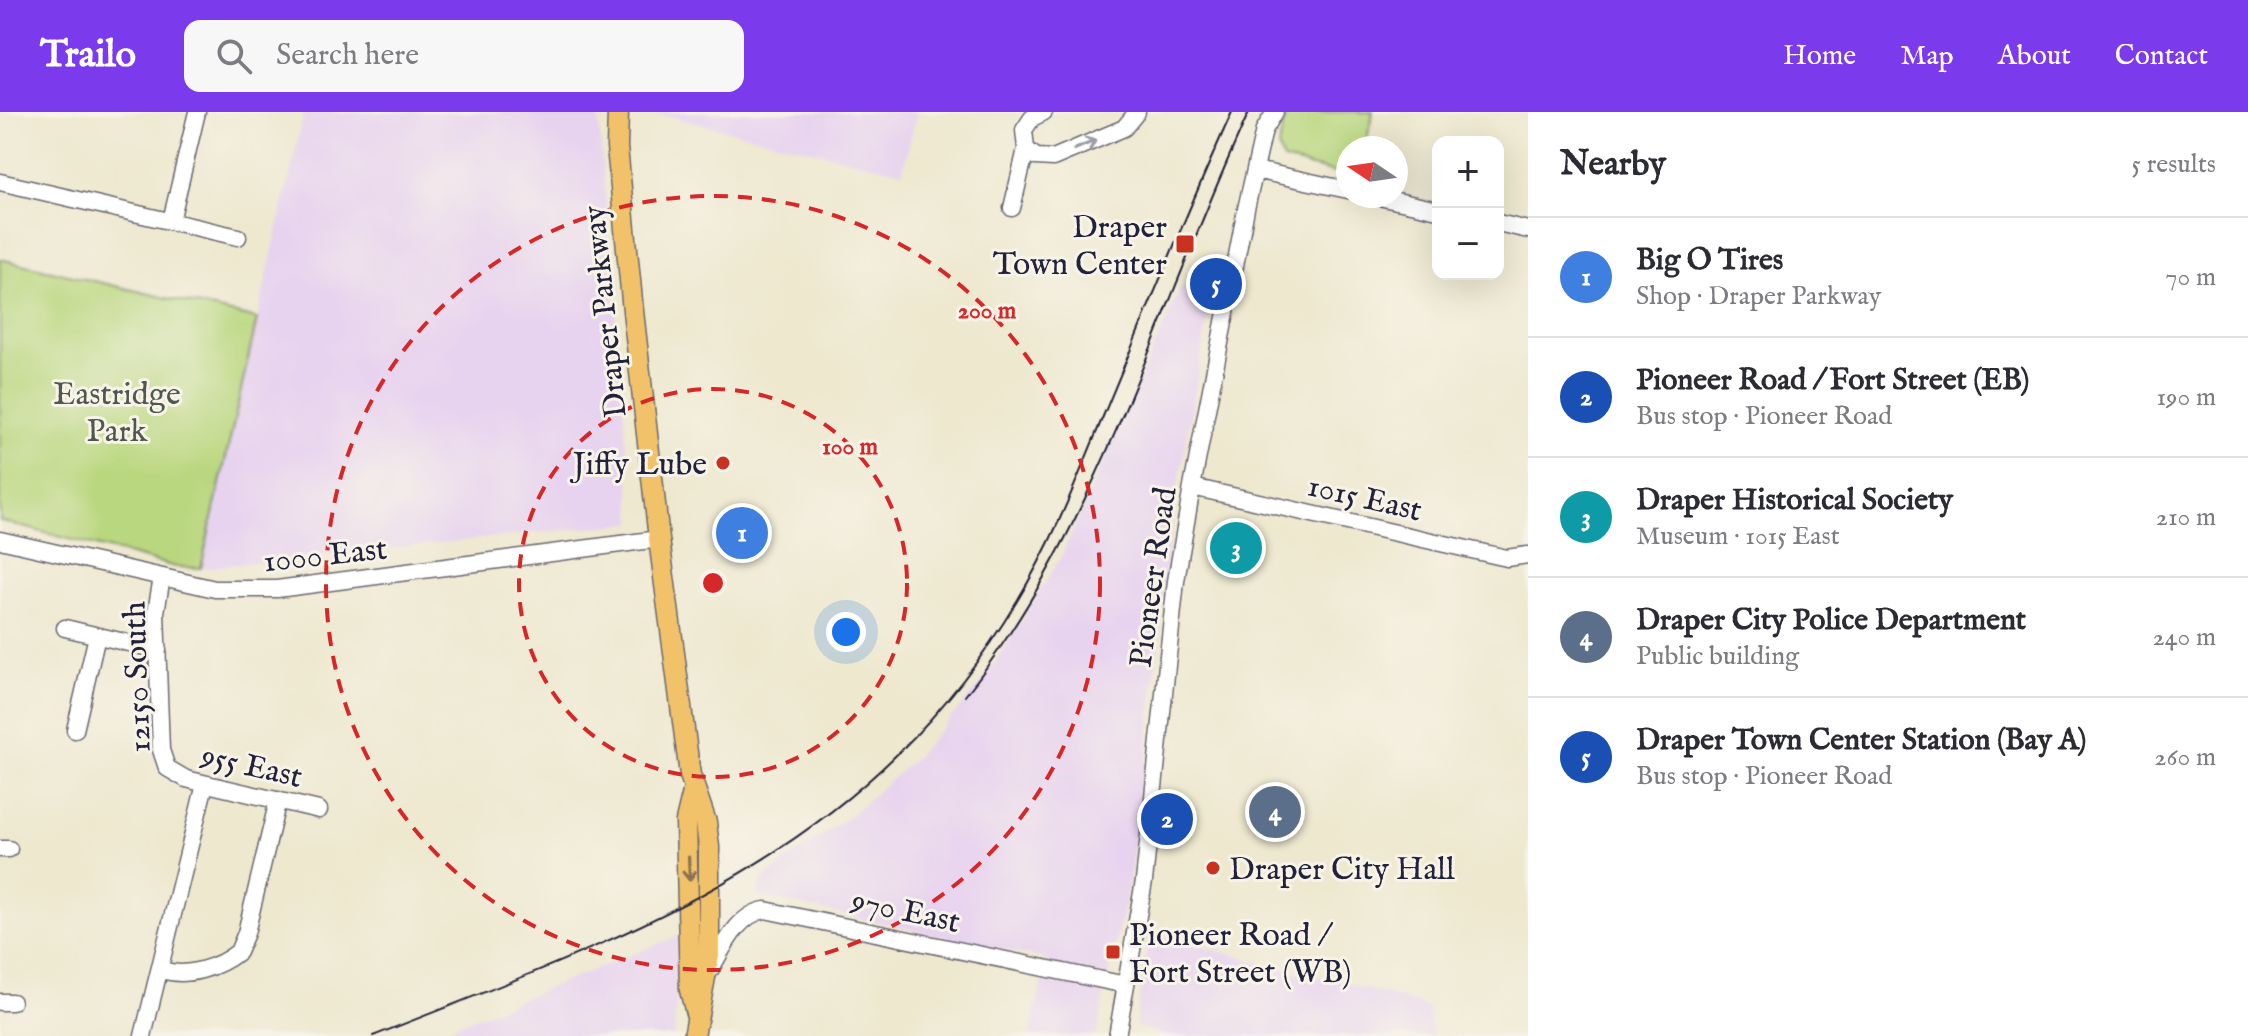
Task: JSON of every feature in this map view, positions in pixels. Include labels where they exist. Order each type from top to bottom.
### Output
[{"type":"main road","name":"Draper Parkway","points":[[618,112],[617,147],[659,539],[693,792],[706,822],[709,847],[706,977],[696,1013],[694,1036]]},
{"type":"main road","name":"Draper Parkway","points":[[693,792],[686,821],[690,990],[696,1013]]},
{"type":"street","points":[[171,221],[197,112]]},
{"type":"street","points":[[1026,149],[1036,157],[1053,158],[1124,128],[1137,112]]},
{"type":"street","name":"Pioneer Road","points":[[1117,1036],[1144,881],[1176,581],[1264,130],[1263,112]]},
{"type":"street","name":"Pioneer Road","points":[[1264,130],[1275,112]]},
{"type":"street","points":[[1012,208],[1026,149],[1024,130],[1040,113]]},
{"type":"street","points":[[1255,170],[1336,187]]},
{"type":"street","points":[[0,182],[238,237]]},
{"type":"street","points":[[1408,203],[1432,209]]},
{"type":"street","points":[[1504,224],[1528,230]]},
{"type":"street","name":"1015 East","points":[[1192,487],[1507,558],[1527,556]]},
{"type":"street","name":"1000 East","points":[[0,540],[215,589],[277,589],[659,539]]},
{"type":"street","name":"12150 South","points":[[162,577],[156,612],[161,750],[172,772]]},
{"type":"street","points":[[65,628],[158,650]]},
{"type":"street","points":[[75,730],[97,636]]},
{"type":"street","name":"955 East","points":[[172,772],[205,784],[319,810]]},
{"type":"street","points":[[143,1036],[162,970],[205,784]]},
{"type":"street","points":[[162,970],[177,975],[192,973],[238,952],[246,933],[278,800]]},
{"type":"street","name":"970 East","points":[[706,977],[740,922],[759,911],[772,910],[1126,985]]},
{"type":"shaded area","points":[[304,112],[598,112],[633,523],[201,568]]},
{"type":"shaded area","points":[[651,112],[917,112],[902,172]]},
{"type":"shaded area","points":[[1181,287],[1212,294],[1172,522],[1141,805],[1127,891],[1096,1036],[1030,1036],[1047,959],[758,896],[763,878],[853,813],[914,759],[985,679],[1061,557]]},
{"type":"shaded area","points":[[1160,935],[1332,982],[1334,979],[1427,1007],[1433,1036],[1167,1036],[1135,1026],[1148,937]]},
{"type":"shaded area","points":[[680,936],[674,1036],[429,1036],[673,938]]},
{"type":"green space","points":[[1287,112],[1373,112],[1368,136],[1336,136],[1336,173],[1283,160],[1278,147]]},
{"type":"green space","name":"Eastridge Park","points":[[0,259],[257,319],[201,568],[176,567],[0,521]]},
{"type":"tram line","points":[[373,1036],[562,961],[651,921],[736,876],[815,824],[889,762],[956,689],[1017,601],[1042,556],[1075,485],[1232,112]]},
{"type":"tram line","points":[[965,696],[1012,630],[1054,560],[1090,488],[1249,112]]},
{"type":"place","name":"Draper Town Center","points":[[1185,244]]},
{"type":"place","name":"Draper Town Center Station (Bay A)","points":[[1216,284]]},
{"type":"place","name":"Jiffy Lube","points":[[723,463]]},
{"type":"place","name":"Big O Tires","points":[[742,533]]},
{"type":"place","name":"Draper Historical Society","points":[[1236,548]]},
{"type":"place","name":"Draper City Police Department","points":[[1275,812]]},
{"type":"place","name":"Pioneer Road / Fort Street (EB)","points":[[1167,819]]},
{"type":"place","name":"Draper City Hall","points":[[1213,868]]},
{"type":"place","name":"Pioneer Road / Fort Street (WB)","points":[[1113,952]]}]
